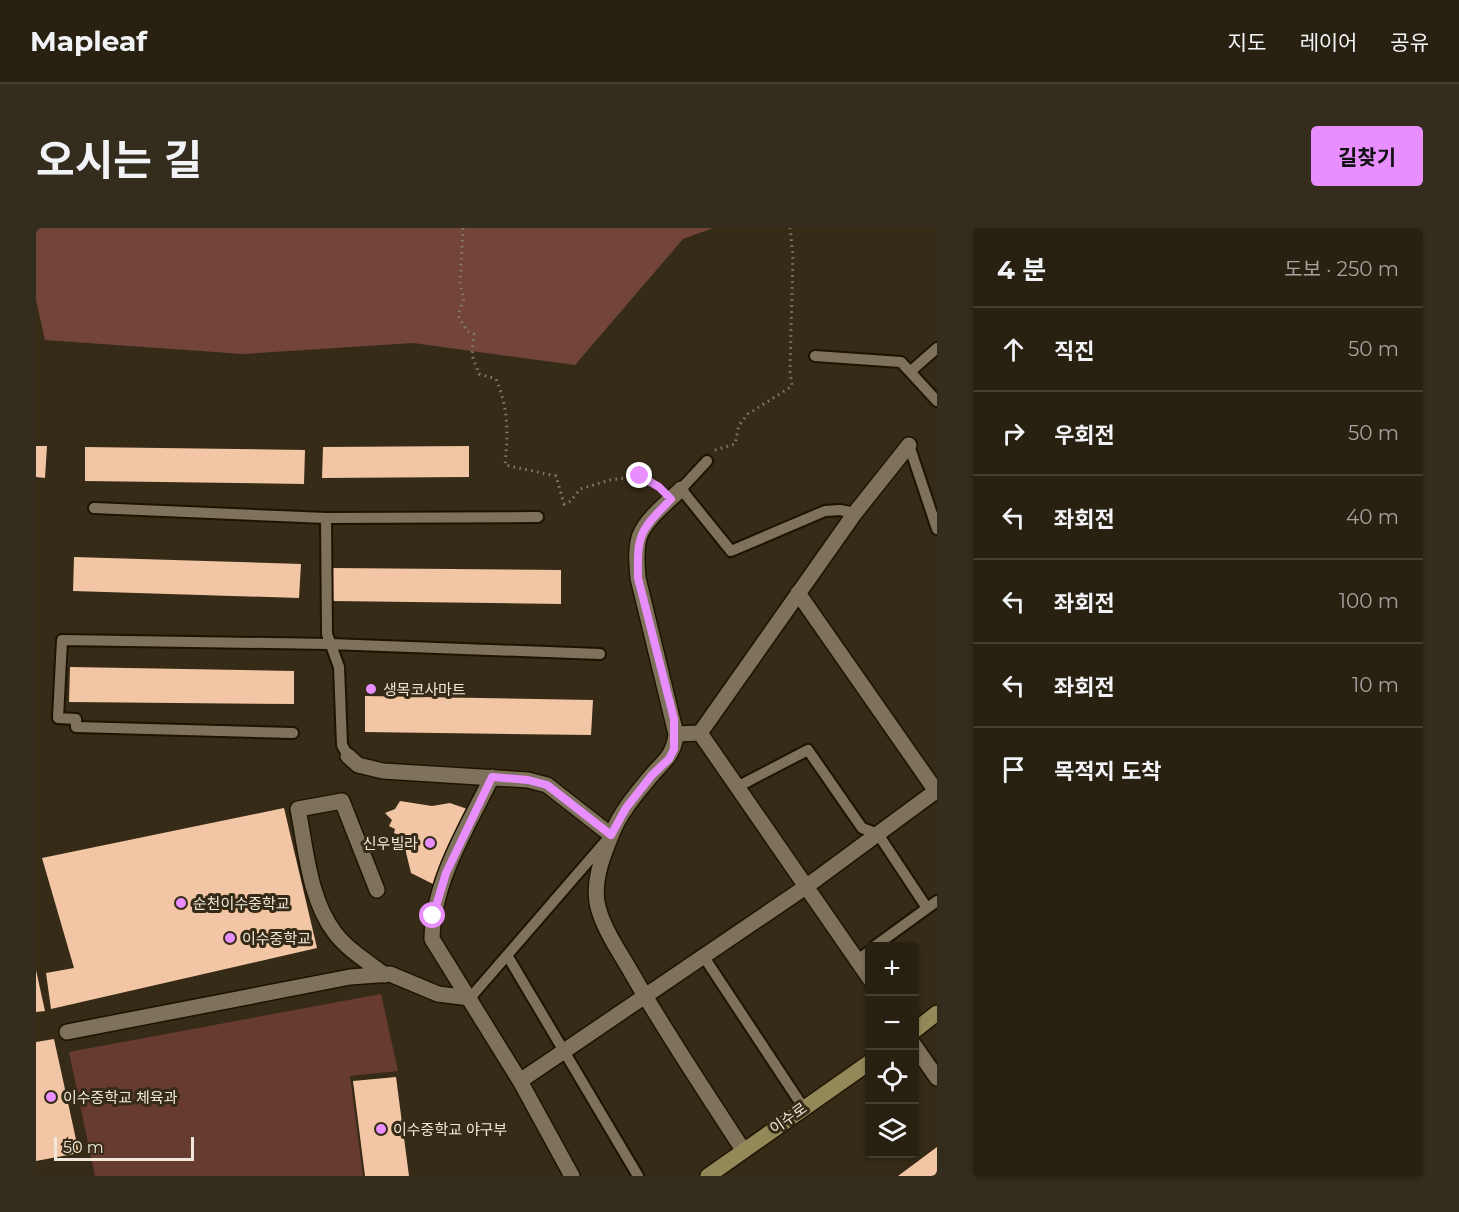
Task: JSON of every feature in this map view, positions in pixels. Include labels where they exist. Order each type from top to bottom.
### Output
[{"type":"main road","points":[[919,1028],[937,1013]]},
{"type":"main road","name":"이수로","points":[[708,1176],[865,1065]]},
{"type":"street","points":[[700,733],[855,513],[909,445]]},
{"type":"street","points":[[676,494],[639,536],[638,578],[676,734],[674,749],[669,759],[652,775],[626,808],[611,835],[598,874],[596,889],[598,906],[608,931],[646,998],[743,1150]]},
{"type":"street","points":[[520,1081],[646,998],[807,886],[936,791],[798,593]]},
{"type":"street","points":[[676,734],[700,733]]},
{"type":"street","points":[[700,733],[865,972]]},
{"type":"street","points":[[348,756],[358,765],[383,771],[528,780],[547,785],[611,835]]},
{"type":"street","points":[[492,777],[446,873],[433,916],[432,939],[520,1081],[572,1176]]},
{"type":"street","points":[[377,890],[342,801],[298,808],[313,885],[324,915],[335,933],[351,950],[385,975],[438,994],[470,999]]},
{"type":"street","points":[[67,1032],[351,978],[385,975]]},
{"type":"street","points":[[918,1050],[937,1078]]},
{"type":"lane","points":[[911,371],[937,348]]},
{"type":"lane","points":[[815,356],[901,362],[937,401]]},
{"type":"lane","points":[[909,445],[937,529]]},
{"type":"lane","points":[[707,461],[676,494],[731,551],[825,512],[840,510],[855,513]]},
{"type":"lane","points":[[94,508],[326,518],[538,517]]},
{"type":"lane","points":[[326,518],[327,634],[339,667],[342,745],[348,756]]},
{"type":"lane","points":[[293,734],[76,727],[76,719],[58,718],[62,640],[330,644],[600,654]]},
{"type":"lane","points":[[737,787],[808,750],[862,828],[878,834],[927,908]]},
{"type":"lane","points":[[470,999],[611,835]]},
{"type":"lane","points":[[880,942],[937,901]]},
{"type":"lane","points":[[857,960],[865,954]]},
{"type":"lane","points":[[507,955],[638,1176]]},
{"type":"lane","points":[[704,957],[803,1107]]},
{"type":"path","points":[[463,228],[460,284],[464,299],[458,315],[467,331],[474,334],[472,355],[479,374],[496,379],[500,388],[508,421],[505,465],[556,476],[564,504],[572,501],[580,489],[594,484],[640,476],[676,494]]},
{"type":"path","points":[[707,461],[706,452],[735,444],[739,425],[748,414],[792,386],[794,255],[790,228]]},
{"type":"shaded area","points":[[36,228],[713,228],[683,239],[575,365],[413,343],[243,354],[45,340],[36,300]]},
{"type":"shaded area","points":[[381,994],[398,1071],[350,1076],[363,1176],[95,1176],[69,1052]]},
{"type":"building","points":[[36,446],[47,446],[45,478],[36,477]]},
{"type":"building","points":[[469,446],[469,477],[322,478],[323,447]]},
{"type":"building","points":[[85,447],[305,450],[304,484],[85,481]]},
{"type":"building","points":[[74,557],[301,564],[299,598],[73,591]]},
{"type":"building","points":[[333,568],[561,570],[561,604],[333,601]]},
{"type":"building","points":[[70,667],[294,671],[294,704],[69,702]]},
{"type":"building","points":[[365,696],[593,700],[591,735],[365,732]]},
{"type":"building","name":"신우빌라","points":[[400,801],[432,806],[450,803],[470,810],[435,885],[411,873],[402,836],[394,833],[395,829],[389,826],[392,820],[385,813],[395,809]]},
{"type":"building","name":"순천이수중학교","points":[[284,808],[317,948],[51,1009],[46,973],[74,968],[42,858]]},
{"type":"building","points":[[36,970],[45,1011],[36,1012]]},
{"type":"building","name":"이수중학교 체육과","points":[[54,1039],[79,1153],[36,1161],[36,1042]]},
{"type":"building","name":"이수중학교 야구부","points":[[396,1077],[409,1176],[365,1176],[353,1081]]},
{"type":"building","points":[[937,1147],[937,1176],[898,1176]]},
{"type":"place","name":"생목코사마트","points":[[371,689]]},
{"type":"place","name":"신우빌라","points":[[430,843]]},
{"type":"place","name":"순천이수중학교","points":[[181,903]]},
{"type":"place","name":"이수중학교","points":[[230,938]]},
{"type":"place","name":"이수중학교 체육과","points":[[51,1097]]},
{"type":"place","name":"이수중학교 야구부","points":[[381,1129]]},
{"type":"route","points":[[433,916],[446,873],[492,777],[528,780],[547,785],[611,835],[626,808],[652,775],[669,759],[674,749],[676,734],[674,719],[656,659],[638,578],[637,555],[639,536],[645,526],[671,499],[659,487],[640,476]]}]
